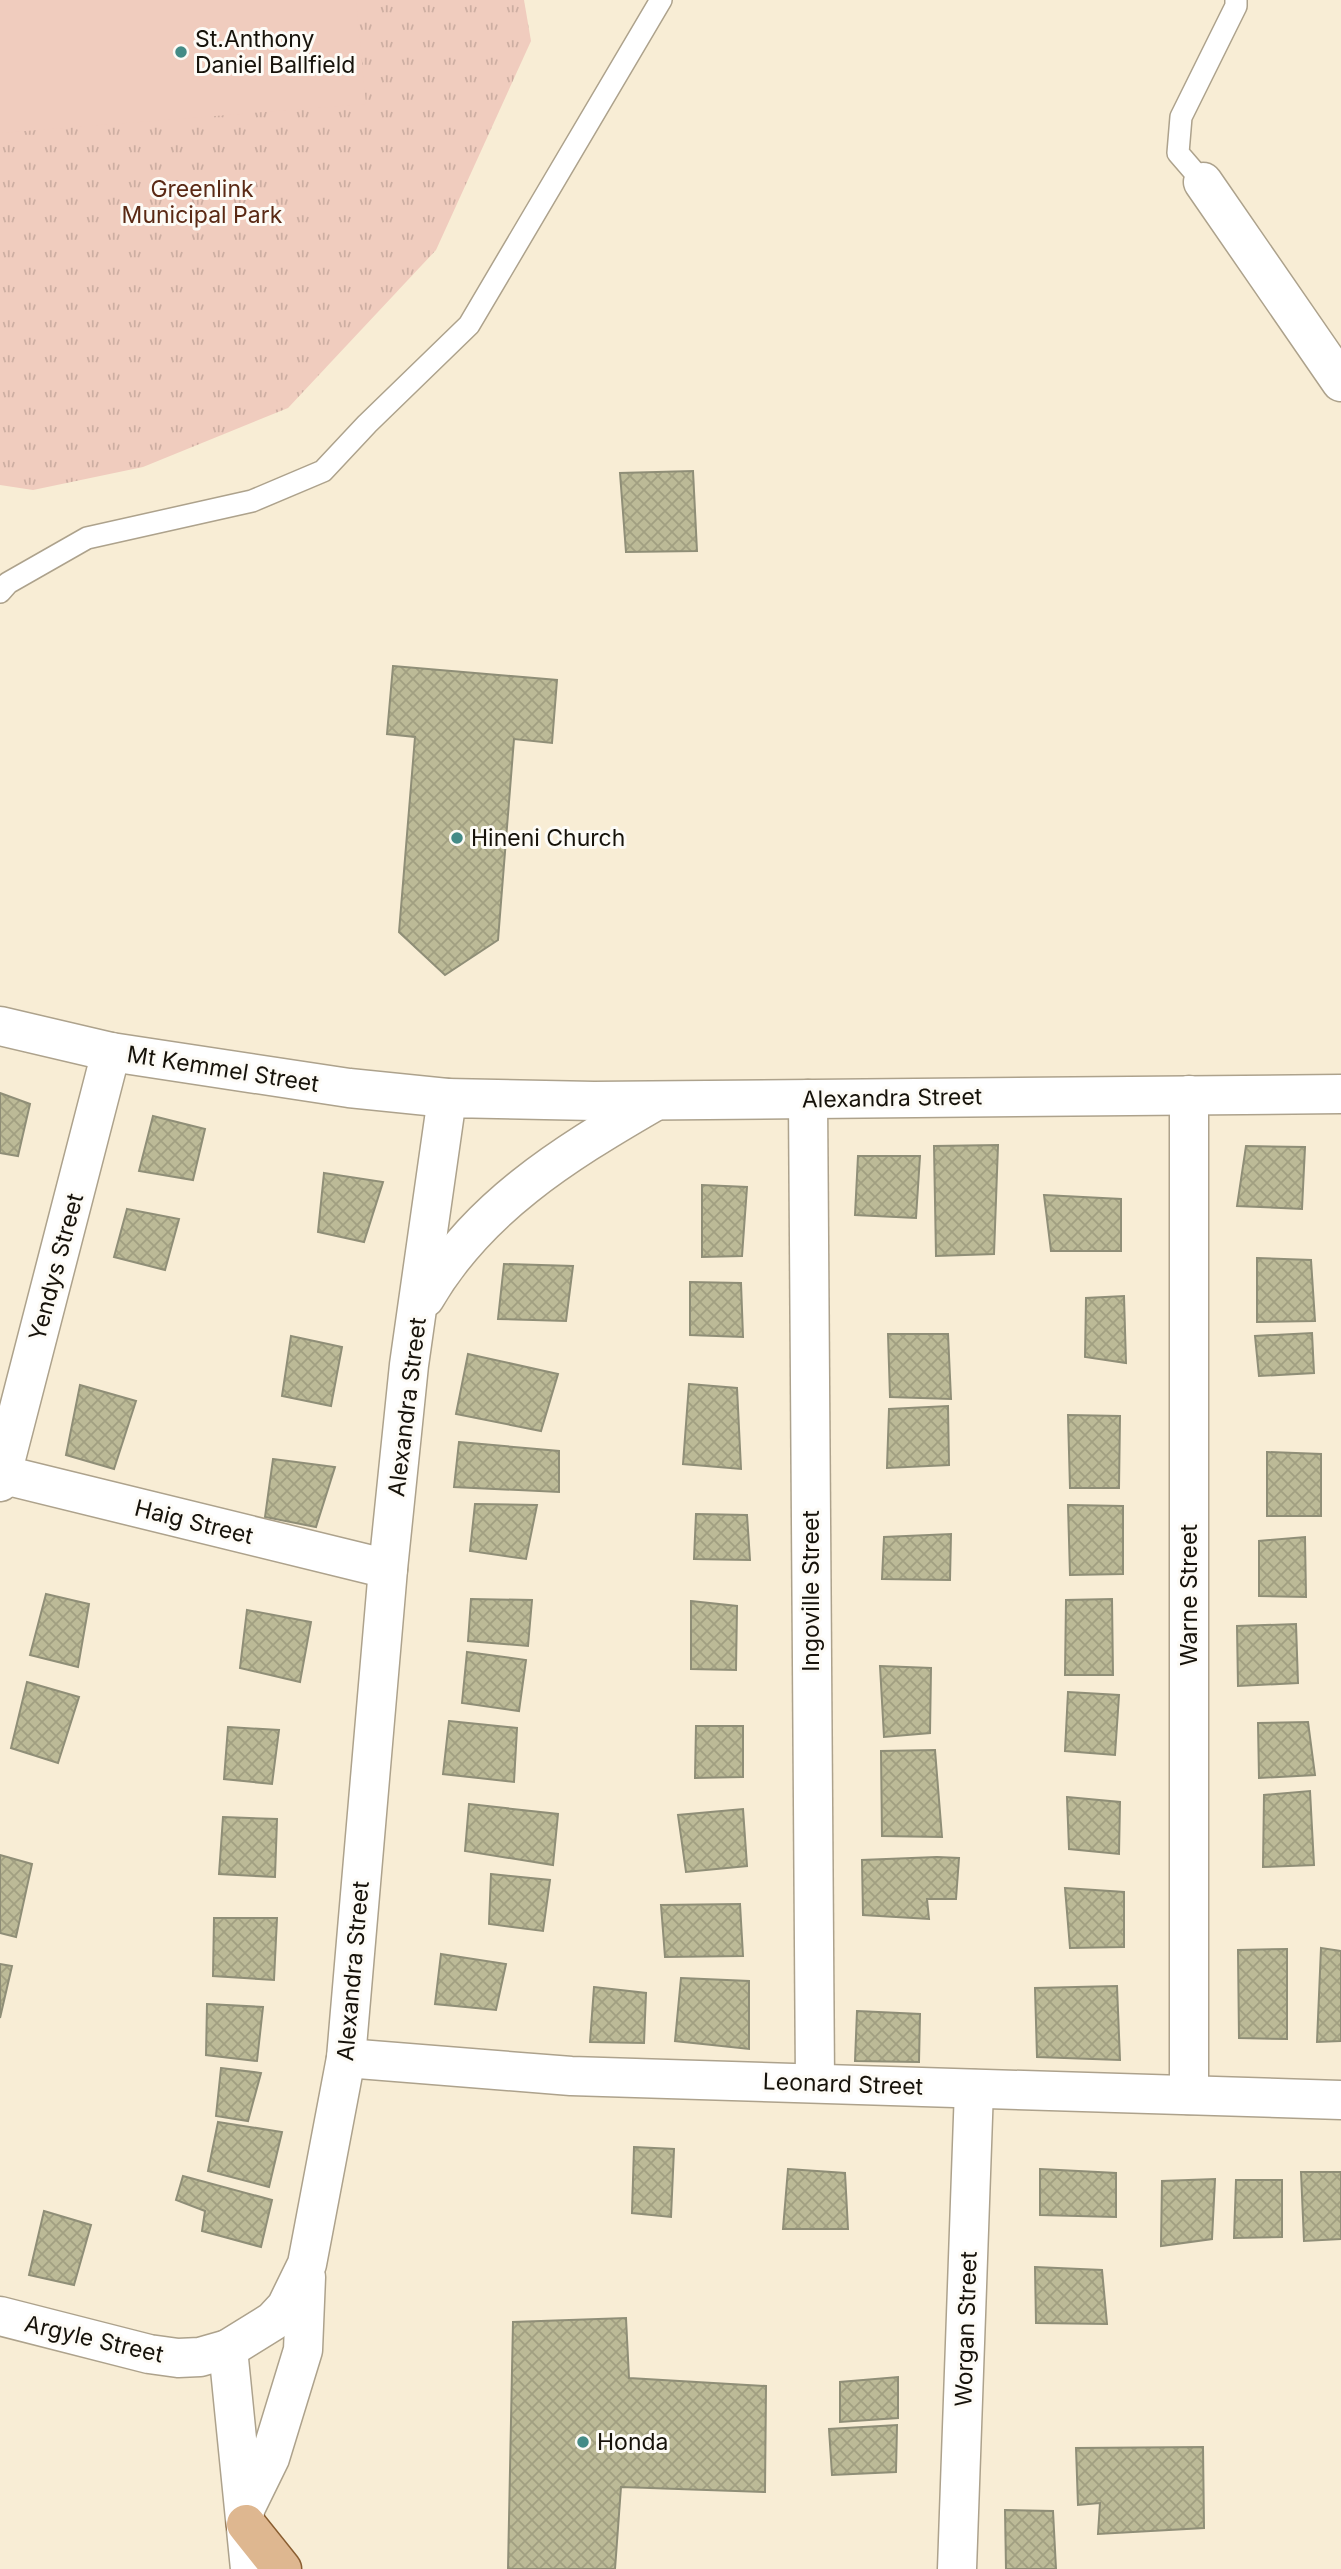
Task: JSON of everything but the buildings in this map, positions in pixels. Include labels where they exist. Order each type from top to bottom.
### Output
[{"type":"main road","points":[[245,2516],[282,2569]]},
{"type":"street","points":[[1203,182],[1341,382]]},
{"type":"street","name":"Mt Kemmel Street","points":[[0,1026],[111,1052],[349,1088],[447,1098]]},
{"type":"street","name":"Yendys Street","points":[[1,1477],[111,1052]]},
{"type":"street","name":"Alexandra Street","points":[[228,2349],[273,2321],[286,2307],[307,2264],[346,2058],[388,1569],[410,1365],[447,1098],[655,1101],[1341,1094]]},
{"type":"street","name":"Warne Street","points":[[1189,1095],[1189,2095]]},
{"type":"street","name":"Ingoville Street","points":[[808,1099],[815,2083]]},
{"type":"street","points":[[419,1309],[452,1255],[498,1208],[577,1148],[655,1101]]},
{"type":"street","name":"Haig Street","points":[[1,1477],[388,1569]]},
{"type":"street","name":"Leonard Street","points":[[346,2058],[534,2074],[1341,2100]]},
{"type":"street","name":"Worgan Street","points":[[957,2569],[974,2089]]},
{"type":"street","points":[[245,2516],[270,2458],[303,2350],[307,2264]]},
{"type":"street","name":"Argyle Street","points":[[0,2316],[149,2354],[178,2358],[200,2357],[228,2349]]},
{"type":"street","points":[[228,2349],[250,2569]]},
{"type":"lane","points":[[0,592],[8,583],[87,538],[253,501],[323,471],[367,424],[469,326],[661,0]]},
{"type":"lane","points":[[1203,182],[1178,153],[1181,117],[1236,6],[1236,0]]},
{"type":"green space","name":"Greenlink Municipal Park","points":[[0,0],[524,0],[531,41],[436,250],[288,408],[143,467],[33,490],[0,485]]},
{"type":"green space","name":"St.Anthony Daniel Ballfield","points":[[0,0],[356,0],[366,104],[0,133]]},
{"type":"place","name":"St.Anthony Daniel Ballfield","points":[[181,52]]},
{"type":"place","name":"Hineni Church","points":[[457,838]]},
{"type":"place","name":"Honda","points":[[583,2442]]}]
